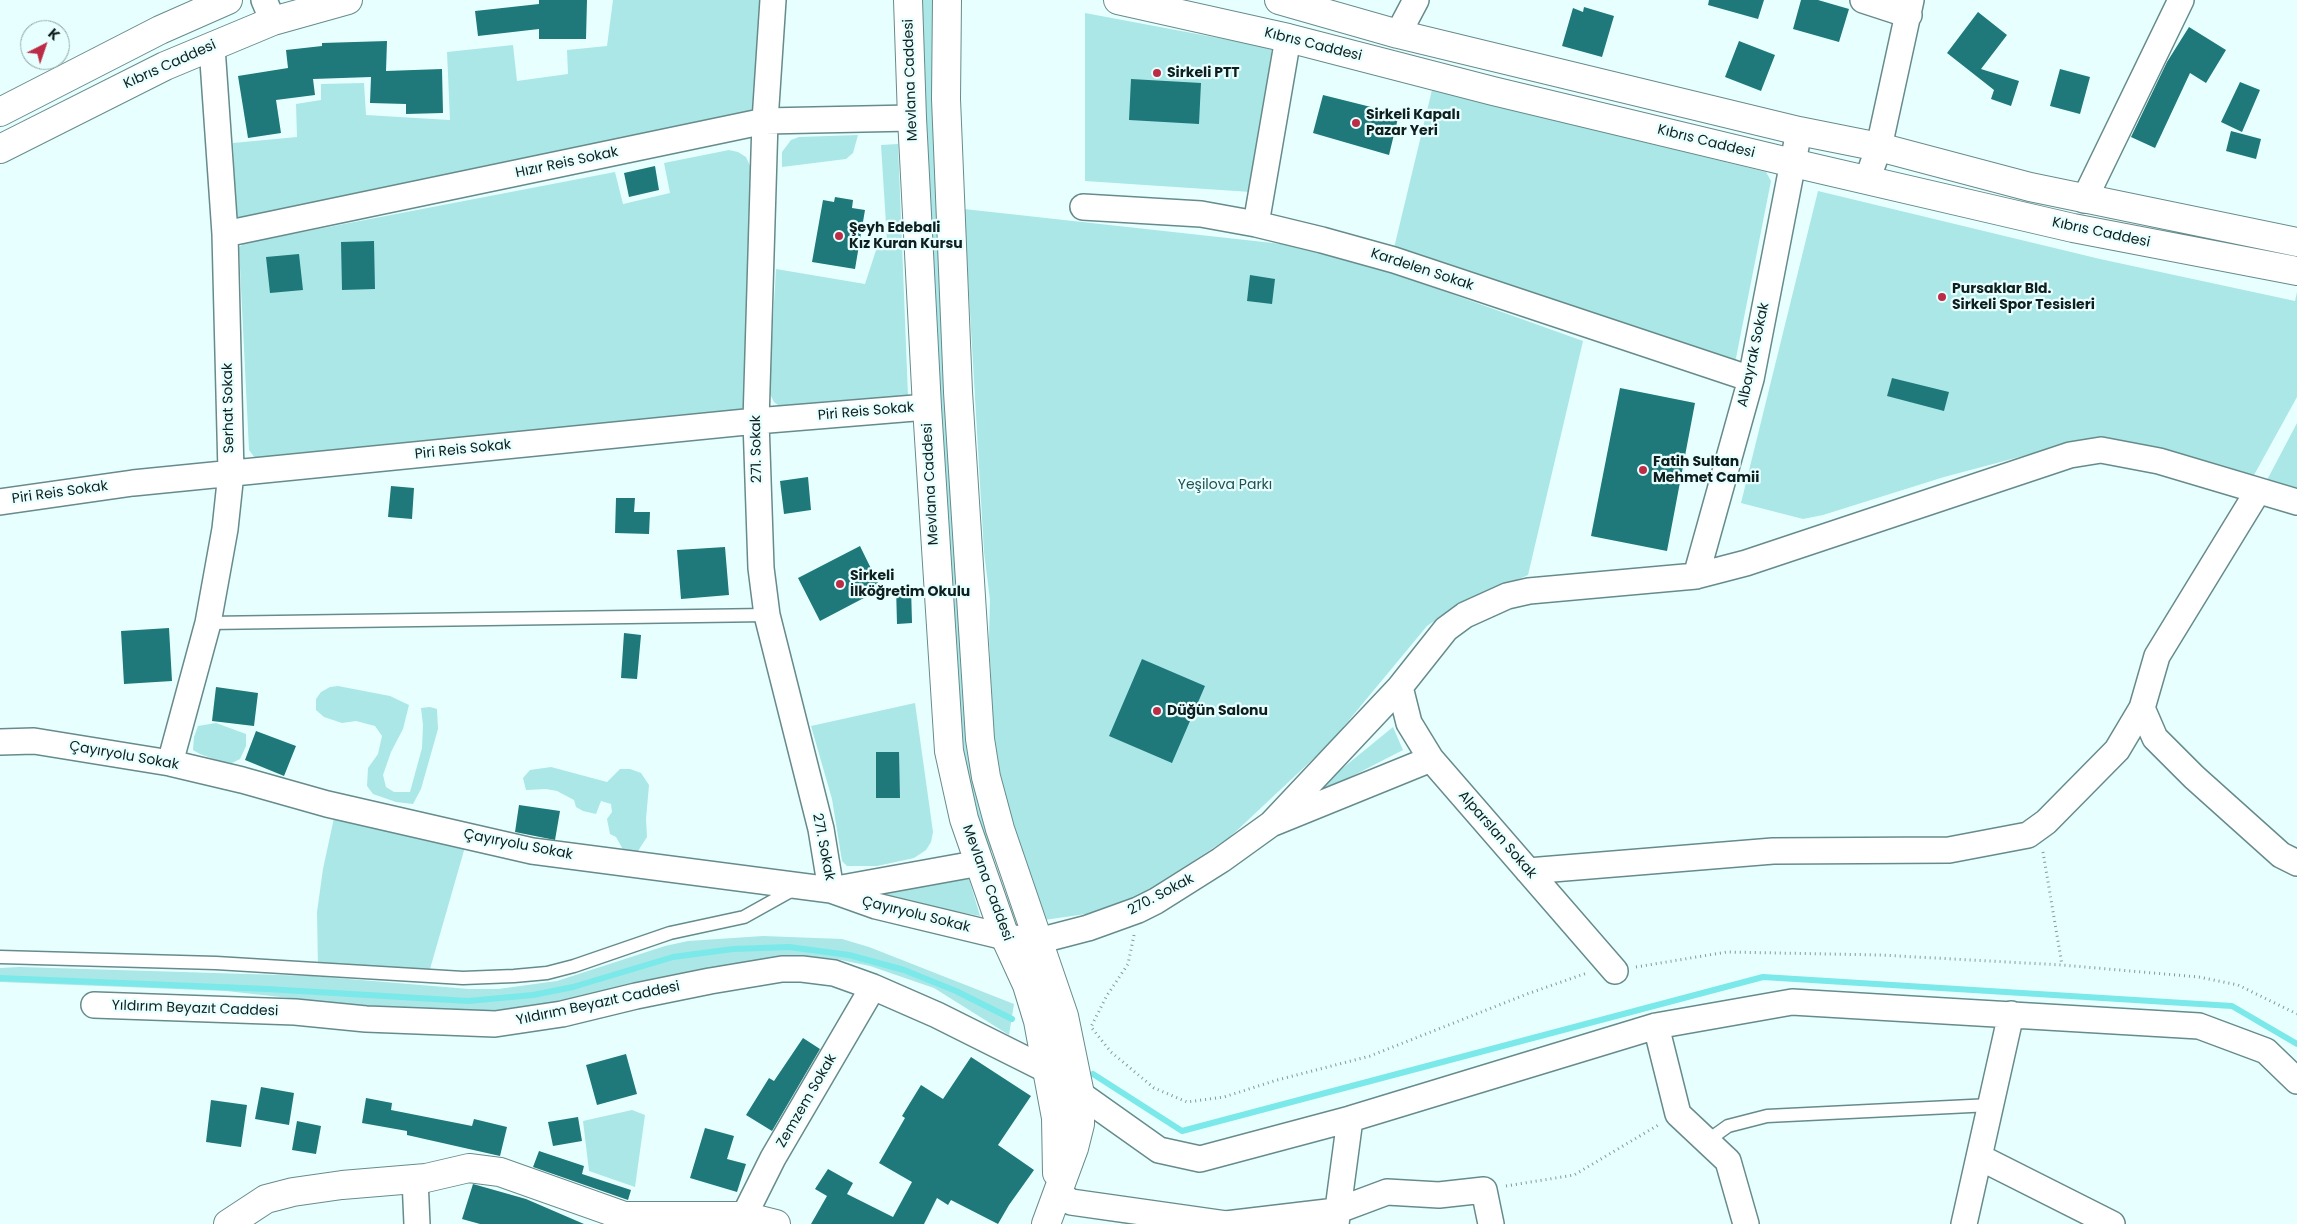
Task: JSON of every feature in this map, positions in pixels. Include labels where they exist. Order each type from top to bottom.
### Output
[{"type":"street","points":[[0,112],[160,30],[228,0]]},
{"type":"street","name":"Kıbrıs Caddesi","points":[[0,149],[148,74],[212,47],[268,10],[348,0]]},
{"type":"street","name":"271. Sokak","points":[[774,0],[765,121],[756,422],[758,527],[767,616],[820,829],[831,890]]},
{"type":"street","name":"Mevlana Caddesi","points":[[908,0],[912,118],[927,407],[949,751],[964,819],[1005,937],[1027,985],[1048,1065]]},
{"type":"street","points":[[947,0],[946,100],[958,392],[980,739],[986,777],[1000,829],[1064,1016],[1080,1094],[1080,1124],[1045,1214]]},
{"type":"street","name":"Kıbrıs Caddesi","points":[[1118,0],[1288,38],[1793,163],[2073,228],[2297,271]]},
{"type":"street","points":[[1279,0],[1398,34],[1798,130],[1879,147],[2084,200],[2297,242]]},
{"type":"street","points":[[1398,34],[1416,0]]},
{"type":"street","points":[[1863,0],[1910,8],[1879,147],[1866,180]]},
{"type":"street","points":[[2084,200],[2181,0]]},
{"type":"street","points":[[1256,224],[1288,38]]},
{"type":"street","name":"Serhat Sokak","points":[[170,763],[208,623],[225,529],[231,473],[224,234],[212,47]]},
{"type":"street","name":"Hızır Reis Sokak","points":[[224,234],[765,121],[912,118]]},
{"type":"street","name":"Albayrak Sokak","points":[[1696,576],[1751,379],[1798,130]]},
{"type":"street","name":"Kardelen Sokak","points":[[1083,206],[1201,214],[1256,224],[1394,260],[1751,379]]},
{"type":"street","name":"Piri Reis Sokak","points":[[0,502],[133,483],[927,407]]},
{"type":"street","points":[[1271,824],[1400,687],[1446,629],[1466,615],[1500,599],[1528,591],[1696,576],[1746,563],[2084,452],[2101,450],[2130,454],[2297,502]]},
{"type":"street","points":[[1528,871],[1773,851],[1949,850],[2028,835],[2040,827],[2117,750],[2142,708],[2157,656],[2258,491]]},
{"type":"street","name":"Alparslan Sokak","points":[[1400,687],[1409,723],[1431,759],[1615,971]]},
{"type":"street","points":[[2142,708],[2155,738],[2194,777],[2280,856],[2297,863]]},
{"type":"street","name":"Çayıryolu Sokak","points":[[0,742],[34,741],[170,763],[242,780],[327,804],[532,851],[831,890],[876,906],[1005,937],[1038,941]]},
{"type":"street","points":[[1271,824],[1431,759]]},
{"type":"street","name":"270. Sokak","points":[[1038,941],[1088,928],[1138,910],[1196,876],[1271,824]]},
{"type":"street","points":[[831,890],[980,862]]},
{"type":"street","name":"Yıldırım Beyazıt Caddesi","points":[[94,1004],[295,1012],[366,1019],[495,1024],[515,1023],[636,996],[782,969],[834,973],[873,987],[1048,1065]]},
{"type":"street","name":"Zemzem Sokak","points":[[744,1216],[773,1158],[873,987]]},
{"type":"street","points":[[1080,1094],[1159,1150],[1200,1159],[1350,1119],[1656,1026],[1792,1002],[2199,1026],[2266,1051],[2297,1081]]},
{"type":"street","points":[[1964,1224],[2011,1014]]},
{"type":"street","points":[[1656,1026],[1678,1114],[1728,1161],[1746,1224]]},
{"type":"street","points":[[1045,1214],[1056,1118],[1048,1065]]},
{"type":"street","points":[[1336,1217],[1350,1119]]},
{"type":"street","points":[[1979,1157],[2112,1224]]},
{"type":"street","points":[[228,1224],[266,1199],[293,1192],[342,1185],[415,1179],[453,1171],[484,1169],[523,1179],[624,1216],[744,1216],[776,1224]]},
{"type":"street","points":[[415,1179],[417,1224]]},
{"type":"street","points":[[1045,1214],[1072,1202],[1226,1224],[1336,1217],[1387,1192],[1440,1195],[1484,1190],[1491,1224]]},
{"type":"lane","points":[[208,623],[767,616]]},
{"type":"lane","points":[[0,957],[216,963],[464,978],[514,976],[547,973],[574,966],[670,933],[744,918],[799,886]]},
{"type":"lane","points":[[1707,1141],[1728,1126],[1767,1116],[1991,1105]]},
{"type":"path","points":[[2040,827],[2062,965]]},
{"type":"path","points":[[1138,910],[1128,964],[1106,997],[1091,1027],[1111,1052],[1154,1088],[1187,1102],[1224,1097],[1277,1080],[1370,1056],[1581,974],[1615,971],[1727,952],[1880,955],[2062,965],[2199,977],[2238,985],[2297,1014]]},
{"type":"path","points":[[1484,1190],[1574,1176],[1678,1114]]},
{"type":"green space","points":[[613,0],[763,0],[757,113],[615,140],[236,218],[233,143],[297,137],[296,104],[321,100],[321,84],[364,83],[366,115],[450,120],[447,52],[513,45],[517,81],[568,74],[567,50],[607,46]]},
{"type":"green space","points":[[919,0],[936,0],[932,71],[936,168],[977,788],[993,850],[988,852],[965,768],[951,600]]},
{"type":"green space","points":[[1085,13],[1272,48],[1251,192],[1085,181]]},
{"type":"green space","points":[[1432,90],[1766,172],[1771,181],[1735,363],[1394,248]]},
{"type":"green space","points":[[858,135],[853,153],[846,159],[782,167],[782,152],[791,140],[799,137]]},
{"type":"green space","points":[[898,144],[908,396],[779,406],[774,402],[769,392],[776,269],[865,284],[879,241],[887,240],[881,145]]},
{"type":"green space","points":[[729,150],[738,152],[746,157],[751,168],[744,413],[267,462],[255,458],[249,450],[239,247],[245,243],[615,172],[623,204],[670,193],[664,163]]},
{"type":"green space","points":[[1818,191],[2100,259],[2295,301],[2297,292],[2297,397],[2254,475],[2105,438],[2087,439],[1944,477],[1823,515],[1803,519],[1741,503]]},
{"type":"green space","name":"Yeşilova Parkı","points":[[964,209],[1291,245],[1362,262],[1583,341],[1528,575],[1454,608],[1427,626],[1330,743],[1230,837],[1141,895],[1093,913],[1044,920],[1007,803],[994,746],[989,638],[990,600],[984,552]]},
{"type":"green space","points":[[2297,423],[2297,490],[2267,480]]},
{"type":"green space","points":[[338,686],[390,696],[409,705],[403,729],[391,752],[383,775],[386,787],[394,792],[410,792],[422,748],[423,725],[421,708],[430,707],[437,709],[438,729],[421,789],[413,804],[396,802],[373,794],[367,786],[368,768],[378,754],[382,736],[375,726],[356,721],[342,723],[324,717],[316,710],[316,699],[321,692],[330,687]]},
{"type":"green space","points":[[915,703],[933,832],[931,842],[926,850],[914,858],[877,866],[847,866],[842,861],[832,799],[811,726]]},
{"type":"green space","points":[[216,723],[246,734],[246,746],[240,759],[232,763],[222,762],[193,750],[194,737],[198,726]]},
{"type":"green space","points":[[1393,727],[1403,750],[1300,803]]},
{"type":"green space","points":[[551,767],[607,782],[620,769],[630,769],[641,773],[649,785],[646,819],[647,837],[636,854],[625,853],[616,837],[610,834],[607,819],[612,812],[611,804],[601,801],[596,814],[576,807],[574,800],[557,791],[546,789],[526,790],[523,778],[530,770]]},
{"type":"green space","points":[[334,818],[465,847],[428,976],[318,969],[317,912],[323,869]]},
{"type":"green space","points":[[969,879],[980,916],[856,892]]},
{"type":"green space","points":[[763,936],[842,939],[869,947],[1014,1004],[1009,1035],[934,988],[870,966],[836,959],[798,955],[731,964],[576,1000],[486,1013],[408,1011],[226,991],[0,982],[0,968],[20,967],[312,976],[469,989],[498,989],[557,981],[665,946],[688,941]]},
{"type":"green space","points":[[632,1110],[645,1115],[635,1187],[589,1171],[583,1121]]},
{"type":"building","points":[[539,0],[587,0],[586,39],[539,39],[539,29],[478,36],[475,11],[539,4]]},
{"type":"building","points":[[1709,0],[1764,0],[1758,19],[1708,5]]},
{"type":"building","points":[[1801,0],[1818,0],[1849,9],[1839,42],[1793,29]]},
{"type":"building","points":[[1584,7],[1614,16],[1602,57],[1562,46],[1573,8],[1583,12]]},
{"type":"building","points":[[1978,12],[2007,35],[1981,69],[2019,81],[2011,106],[1991,99],[1994,90],[1947,53]]},
{"type":"building","points":[[2189,27],[2226,50],[2206,83],[2190,73],[2155,148],[2131,137],[2167,62]]},
{"type":"building","points":[[387,41],[386,71],[442,69],[443,113],[406,114],[406,104],[370,103],[371,77],[313,79],[315,95],[276,100],[281,133],[248,138],[238,76],[288,68],[286,50],[322,46],[322,43]]},
{"type":"building","points":[[1739,41],[1775,55],[1761,91],[1725,77]]},
{"type":"building","points":[[2060,69],[2090,77],[2080,114],[2050,106]]},
{"type":"building","points":[[1131,79],[1201,83],[1199,124],[1129,120]]},
{"type":"building","points":[[2240,82],[2260,90],[2242,132],[2221,122]]},
{"type":"building","name":"Sirkeli Kapalı Pazar Yeri","points":[[1323,95],[1399,114],[1389,155],[1313,133]]},
{"type":"building","points":[[2231,131],[2261,139],[2256,159],[2226,151]]},
{"type":"building","points":[[655,166],[659,190],[629,197],[624,173]]},
{"type":"building","name":"Şeyh Edebali Kız Kuran Kursu","points":[[835,197],[853,200],[852,208],[865,210],[855,269],[812,262],[823,200],[834,202]]},
{"type":"building","points":[[374,241],[375,289],[342,290],[341,242]]},
{"type":"building","points":[[299,254],[303,290],[270,293],[266,257]]},
{"type":"building","points":[[1250,275],[1275,279],[1272,304],[1247,301]]},
{"type":"building","points":[[1892,378],[1949,392],[1944,411],[1887,396]]},
{"type":"building","name":"Fatih Sultan Mehmet Camii","points":[[1620,388],[1695,403],[1667,551],[1591,536]]},
{"type":"building","points":[[808,477],[811,510],[784,514],[780,481]]},
{"type":"building","points":[[391,486],[414,488],[412,519],[388,517]]},
{"type":"building","points":[[616,498],[635,498],[634,512],[650,512],[649,534],[615,533]]},
{"type":"building","name":"Sirkeli İlköğretim Okulu","points":[[860,546],[881,589],[820,621],[798,578]]},
{"type":"building","points":[[725,547],[729,595],[681,599],[677,550]]},
{"type":"building","points":[[896,587],[911,587],[912,623],[897,624]]},
{"type":"building","points":[[169,628],[172,681],[124,684],[121,631]]},
{"type":"building","points":[[624,633],[641,635],[637,679],[621,678]]},
{"type":"building","name":"Düğün Salonu","points":[[1142,659],[1205,686],[1172,763],[1109,736]]},
{"type":"building","points":[[216,687],[258,693],[254,726],[212,721]]},
{"type":"building","points":[[256,731],[296,746],[284,776],[245,760]]},
{"type":"building","points":[[876,752],[899,752],[900,798],[876,798]]},
{"type":"building","points":[[519,805],[560,811],[555,840],[515,832]]},
{"type":"building","points":[[803,1038],[820,1049],[772,1131],[746,1115],[769,1078],[774,1081]]},
{"type":"building","points":[[626,1054],[637,1094],[597,1105],[586,1065]]},
{"type":"building","points":[[971,1057],[1031,1096],[998,1145],[1034,1170],[998,1224],[951,1200],[948,1205],[937,1198],[924,1224],[811,1224],[827,1196],[815,1189],[828,1169],[853,1183],[847,1194],[893,1217],[912,1182],[879,1163],[905,1118],[902,1116],[921,1085],[943,1099]]},
{"type":"building","points":[[261,1087],[294,1093],[289,1125],[255,1119]]},
{"type":"building","points":[[366,1098],[392,1103],[391,1110],[472,1126],[474,1119],[507,1127],[500,1156],[407,1135],[407,1131],[362,1123]]},
{"type":"building","points":[[211,1100],[247,1105],[241,1147],[206,1142]]},
{"type":"building","points":[[578,1117],[582,1141],[553,1146],[548,1122]]},
{"type":"building","points":[[297,1121],[321,1126],[316,1154],[292,1150]]},
{"type":"building","points":[[705,1128],[734,1136],[727,1159],[746,1164],[737,1192],[690,1178]]},
{"type":"building","points":[[539,1151],[584,1166],[582,1174],[631,1190],[628,1200],[533,1167]]},
{"type":"building","points":[[473,1184],[526,1199],[584,1224],[480,1224],[462,1219]]},
{"type":"waterway","points":[[0,978],[267,989],[468,1001],[533,995],[573,987],[673,957],[733,949],[789,947],[849,955],[904,970],[956,991],[1012,1019]]},
{"type":"waterway","points":[[1093,1074],[1182,1131],[1763,977],[2232,1006],[2297,1044]]},
{"type":"place","name":"Sirkeli PTT","points":[[1157,73]]},
{"type":"place","name":"Sirkeli Kapalı Pazar Yeri","points":[[1356,123]]},
{"type":"place","name":"Şeyh Edebali Kız Kuran Kursu","points":[[839,236]]},
{"type":"place","name":"Pursaklar Bld. Sirkeli Spor Tesisleri","points":[[1942,297]]},
{"type":"place","name":"Fatih Sultan Mehmet Camii","points":[[1643,470]]},
{"type":"place","name":"Sirkeli İlköğretim Okulu","points":[[840,584]]},
{"type":"place","name":"Düğün Salonu","points":[[1157,711]]}]
